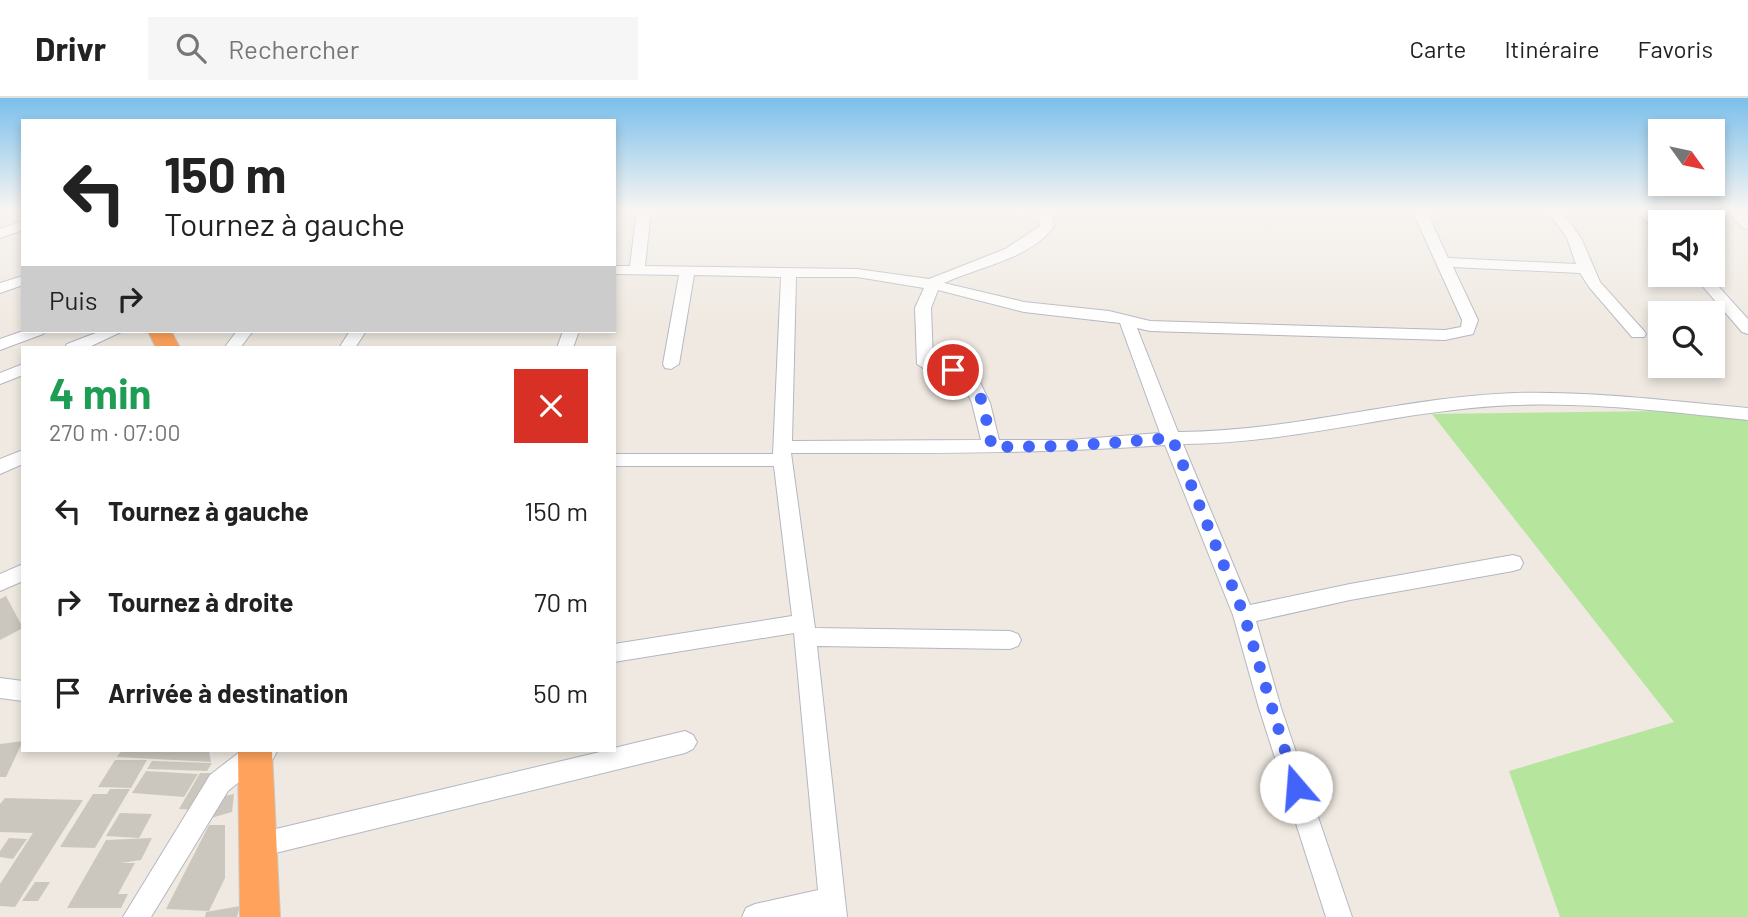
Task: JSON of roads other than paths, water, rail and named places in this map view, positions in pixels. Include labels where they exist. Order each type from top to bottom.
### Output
[{"type":"highway","points":[[258,752],[260,917]]},
{"type":"street","points":[[637,270],[640,248]]},
{"type":"street","points":[[992,447],[981,403],[969,376],[953,370],[929,367],[925,363],[922,321],[931,284],[1016,248]]},
{"type":"street","points":[[616,270],[857,273],[931,284],[1024,307],[1109,316],[1172,328],[1445,335],[1466,331],[1470,320],[1437,248]]},
{"type":"street","points":[[1578,248],[1594,284],[1638,334]]},
{"type":"street","points":[[1444,262],[1585,269]]},
{"type":"street","points":[[671,364],[687,270]]},
{"type":"street","points":[[755,917],[833,908],[804,630],[781,454],[789,271]]},
{"type":"street","points":[[0,288],[21,281]]},
{"type":"street","points":[[1711,287],[1748,329]]},
{"type":"street","points":[[1128,321],[1244,615],[1270,708],[1339,917]]},
{"type":"street","points":[[0,345],[32,333]]},
{"type":"street","points":[[78,346],[110,333]]},
{"type":"street","points":[[0,379],[21,370]]},
{"type":"street","points":[[616,460],[1069,446],[1172,438],[1214,438],[1292,430],[1451,405],[1515,399],[1616,401],[1748,414]]},
{"type":"street","points":[[0,467],[21,457]]},
{"type":"street","points":[[1244,615],[1350,592],[1513,563]]},
{"type":"street","points":[[0,583],[21,573]]},
{"type":"street","points":[[616,653],[804,630],[1010,640]]},
{"type":"street","points":[[0,688],[21,691]]},
{"type":"street","points":[[259,845],[685,742]]},
{"type":"street","points":[[136,917],[219,783],[258,752]]}]
